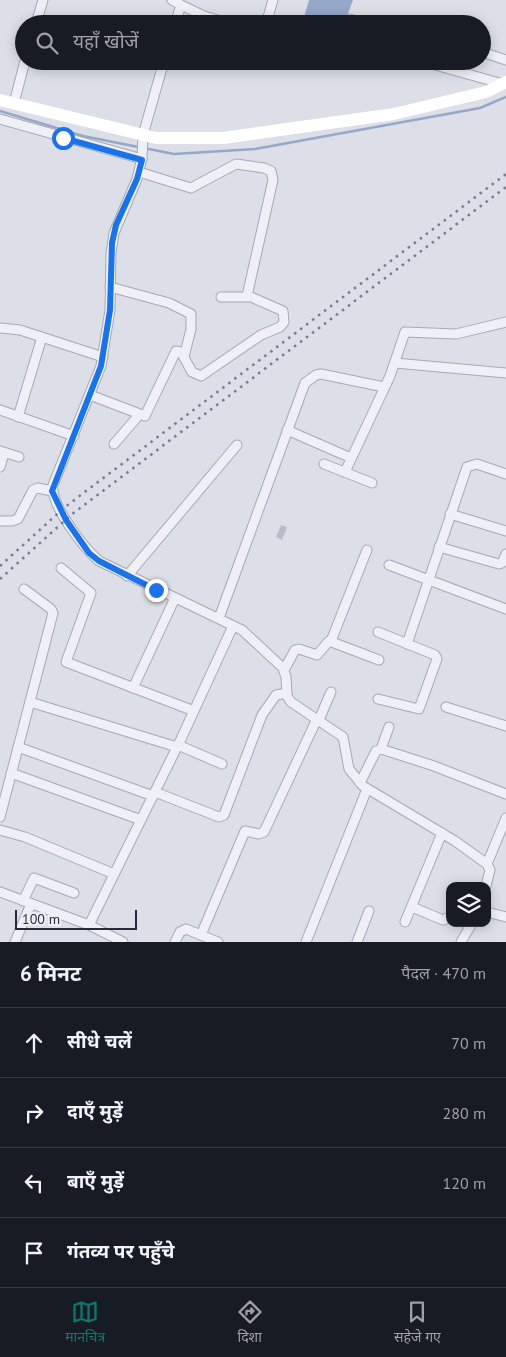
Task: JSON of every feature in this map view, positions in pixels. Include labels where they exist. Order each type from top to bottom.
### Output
[{"type":"street","points":[[39,15],[43,0]]},
{"type":"street","points":[[269,15],[273,0]]},
{"type":"street","points":[[176,15],[177,2],[202,15]]},
{"type":"street","points":[[491,55],[506,60]]},
{"type":"street","points":[[14,103],[23,70]]},
{"type":"street","points":[[162,70],[143,139],[139,172],[114,233],[110,310],[103,357],[90,396],[52,491],[66,520],[89,553],[99,561],[127,576],[219,618],[245,633],[284,670]]},
{"type":"street","points":[[455,70],[504,83]]},
{"type":"street","points":[[0,100],[143,139],[223,138],[394,114],[486,92],[504,83]]},
{"type":"street","points":[[0,119],[142,159]]},
{"type":"street","points":[[139,172],[191,188],[236,164],[264,168],[271,171],[274,180],[247,296]]},
{"type":"street","points":[[110,287],[169,303],[190,314],[192,329],[184,357]]},
{"type":"street","points":[[90,396],[139,415],[147,415],[176,351],[179,350],[192,372],[201,376],[261,335],[280,327],[284,322],[283,311],[279,307],[259,298],[247,296],[221,297]]},
{"type":"street","points":[[346,472],[350,458],[384,387],[405,332],[456,334],[506,322]]},
{"type":"street","points":[[0,328],[20,330],[103,357]]},
{"type":"street","points":[[18,417],[42,337]]},
{"type":"street","points":[[394,363],[506,373]]},
{"type":"street","points":[[219,618],[303,386],[316,375],[321,374],[384,387]]},
{"type":"street","points":[[0,410],[74,436]]},
{"type":"street","points":[[114,444],[139,415]]},
{"type":"street","points":[[287,430],[350,458]]},
{"type":"street","points":[[127,576],[237,445]]},
{"type":"street","points":[[0,468],[2,452],[19,457]]},
{"type":"street","points":[[324,464],[372,483]]},
{"type":"street","points":[[407,644],[438,547],[467,467],[478,464],[506,474]]},
{"type":"street","points":[[0,521],[12,522],[18,519],[33,490],[38,488],[52,491]]},
{"type":"street","points":[[450,514],[506,531]]},
{"type":"street","points":[[438,547],[499,564],[502,563],[506,554]]},
{"type":"street","points":[[367,550],[331,641],[317,655],[299,649],[295,650],[284,670],[287,693],[291,702],[317,722],[343,737],[349,769],[363,786],[442,833],[487,864],[490,870],[487,882]]},
{"type":"street","points":[[389,565],[506,609]]},
{"type":"street","points":[[61,568],[92,593],[66,662],[194,711]]},
{"type":"street","points":[[0,817],[53,613],[51,609],[24,589]]},
{"type":"street","points":[[134,688],[175,598]]},
{"type":"street","points":[[89,925],[178,746],[233,626]]},
{"type":"street","points":[[378,632],[435,655],[438,659],[420,707],[417,709],[378,699]]},
{"type":"street","points":[[331,641],[379,660]]},
{"type":"street","points":[[201,935],[245,831],[259,834],[264,832],[331,692]]},
{"type":"street","points":[[18,747],[219,817],[224,816],[262,715],[276,694],[287,693]]},
{"type":"street","points":[[30,702],[178,746],[222,764]]},
{"type":"street","points":[[446,707],[506,726]]},
{"type":"street","points":[[306,942],[376,751],[381,749],[389,727]]},
{"type":"street","points":[[381,749],[434,766],[506,794]]},
{"type":"street","points":[[11,773],[141,820]]},
{"type":"street","points":[[487,864],[506,818]]},
{"type":"street","points":[[0,830],[25,837],[114,874]]},
{"type":"street","points":[[406,922],[442,833]]},
{"type":"street","points":[[15,942],[34,878],[74,893]]},
{"type":"street","points":[[0,892],[89,925],[123,942]]},
{"type":"street","points":[[412,907],[443,920],[446,919]]},
{"type":"street","points":[[358,942],[369,911]]},
{"type":"street","points":[[491,913],[506,917]]},
{"type":"street","points":[[461,942],[468,927]]},
{"type":"street","points":[[175,942],[182,930],[186,929],[218,942]]},
{"type":"water","points":[[309,0],[353,0],[347,15],[305,15]]},
{"type":"building","points":[[281,525],[287,527],[282,540],[276,537]]},
{"type":"waterway","points":[[0,111],[83,136],[174,154],[255,149],[480,108],[506,97]]},
{"type":"railway","points":[[0,566],[65,507],[506,174]]},
{"type":"railway","points":[[0,579],[71,515],[506,187]]},
{"type":"route","points":[[63,138],[134,156],[142,160],[137,179],[116,225],[112,243],[110,310],[101,366],[53,485],[53,496],[66,520],[89,553],[99,561],[156,590]]}]
